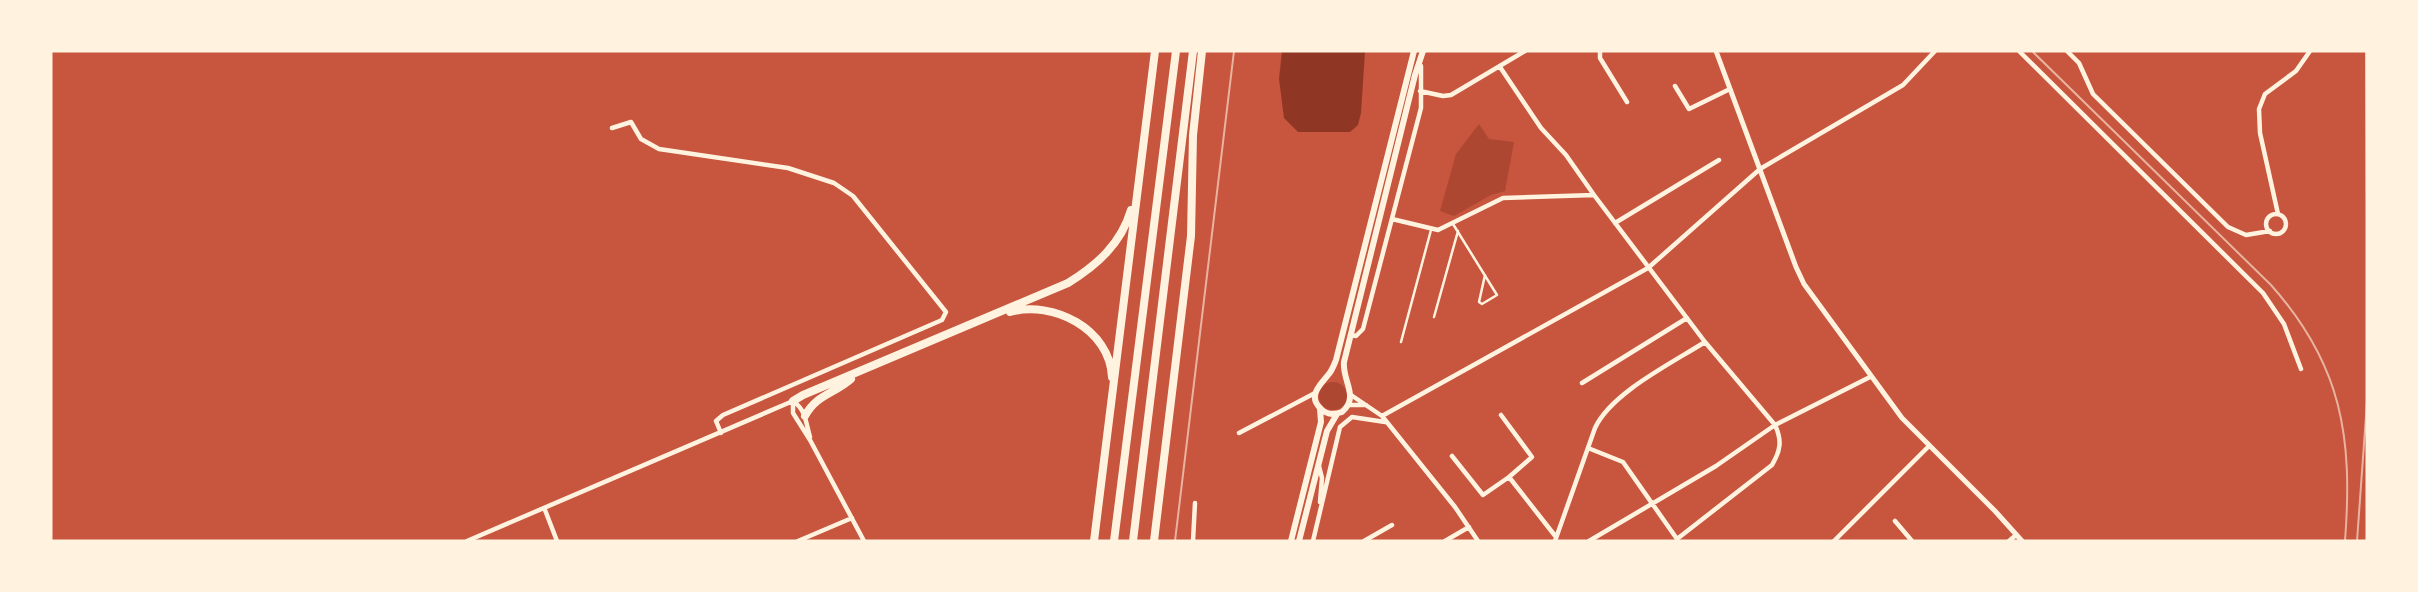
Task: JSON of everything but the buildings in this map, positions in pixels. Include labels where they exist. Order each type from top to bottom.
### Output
[{"type":"highway","points":[[1094,541],[1155,51]]},
{"type":"highway","points":[[1114,541],[1176,51]]},
{"type":"highway","points":[[1133,541],[1193,51]]},
{"type":"highway","points":[[1154,541],[1191,236],[1193,135],[1202,51]]},
{"type":"highway","points":[[793,401],[1043,294],[1089,270],[1117,240],[1128,219],[1143,134]]},
{"type":"highway","points":[[793,401],[805,399],[1006,314],[1025,309],[1044,310],[1078,322],[1095,337],[1111,368],[1112,405]]},
{"type":"highway","points":[[805,416],[815,401],[836,391],[851,379]]},
{"type":"main road","points":[[1291,541],[1321,422],[1315,393],[1330,374],[1336,360],[1414,51]]},
{"type":"main road","points":[[1299,541],[1327,430],[1337,414],[1349,405],[1351,395],[1343,369],[1415,75],[1423,52]]},
{"type":"main road","points":[[1324,380],[1340,379],[1348,386]]},
{"type":"main road","points":[[1320,409],[1337,414]]},
{"type":"street","points":[[1420,91],[1451,95],[1525,51]]},
{"type":"street","points":[[1600,51],[1600,58],[1627,102]]},
{"type":"street","points":[[1716,51],[1800,276],[1870,377],[1907,423],[2022,541]]},
{"type":"street","points":[[1382,416],[1648,268],[1760,169],[1903,85],[1935,51]]},
{"type":"street","points":[[2020,51],[2263,293],[2284,324],[2301,369]]},
{"type":"street","points":[[2067,51],[2079,63],[2093,94],[2228,227],[2246,235],[2270,231],[2279,233],[2284,229],[2286,220],[2278,214],[2260,133],[2259,109],[2265,94],[2296,71],[2310,51]]},
{"type":"street","points":[[1351,335],[1356,336],[1363,329],[1421,108],[1420,73],[1423,52]]},
{"type":"street","points":[[1500,67],[1541,128],[1566,155],[1648,268],[1705,342],[1775,425],[1781,443],[1772,465],[1678,540],[1623,462],[1588,448]]},
{"type":"street","points":[[1675,86],[1689,109],[1730,89]]},
{"type":"street","points":[[612,128],[631,122],[641,139],[659,149],[768,164],[834,183],[853,196],[946,312],[942,320],[723,415],[716,421],[721,433]]},
{"type":"street","points":[[1615,223],[1719,160]]},
{"type":"street","points":[[1392,219],[1431,230],[1445,229],[1503,198],[1594,195]]},
{"type":"street","points":[[2270,231],[2266,225],[2267,219],[2278,214]]},
{"type":"street","points":[[1582,383],[1687,318]]},
{"type":"street","points":[[1555,539],[1598,421],[1613,402],[1705,342]]},
{"type":"street","points":[[1589,541],[1716,466],[1775,425],[1870,377]]},
{"type":"street","points":[[1239,433],[1315,393]]},
{"type":"street","points":[[1351,395],[1382,416],[1478,541]]},
{"type":"street","points":[[467,541],[545,510],[793,401]]},
{"type":"street","points":[[793,401],[799,405],[805,416],[810,440]]},
{"type":"street","points":[[793,401],[793,413],[864,541]]},
{"type":"street","points":[[1349,405],[1367,405]]},
{"type":"street","points":[[1452,456],[1483,495],[1509,477],[1532,457],[1501,415]]},
{"type":"street","points":[[1313,541],[1338,433],[1343,422],[1358,417],[1386,422]]},
{"type":"street","points":[[1834,541],[1929,446]]},
{"type":"street","points":[[1319,465],[1322,478],[1319,517]]},
{"type":"street","points":[[1509,477],[1555,539]]},
{"type":"street","points":[[1193,541],[1195,503]]},
{"type":"street","points":[[545,510],[557,541]]},
{"type":"street","points":[[798,541],[852,518]]},
{"type":"street","points":[[1895,521],[1912,541]]},
{"type":"street","points":[[1364,541],[1392,525]]},
{"type":"street","points":[[1445,541],[1469,527]]},
{"type":"street","points":[[2009,541],[2016,535]]},
{"type":"lane","points":[[1453,224],[1458,231],[1485,275],[1497,295],[1482,303],[1479,302],[1485,275]]},
{"type":"lane","points":[[1401,342],[1431,230]]},
{"type":"lane","points":[[1434,317],[1458,231]]},
{"type":"shaded area","points":[[1282,51],[1365,51],[1358,125],[1350,132],[1298,132],[1284,118],[1279,79]]},
{"type":"shaded area","points":[[1479,124],[1489,139],[1514,142],[1505,191],[1491,195],[1454,216],[1440,211],[1456,154]]},
{"type":"shaded area","points":[[1333,382],[1343,386],[1347,396],[1343,406],[1333,410],[1323,406],[1319,396],[1323,386]]},
{"type":"railway","points":[[1175,541],[1234,51]]},
{"type":"railway","points":[[2032,51],[2271,285],[2314,344],[2338,404],[2344,435],[2347,468],[2345,541]]},
{"type":"railway","points":[[2366,51],[2367,212]]},
{"type":"railway","points":[[2357,541],[2367,402]]}]
